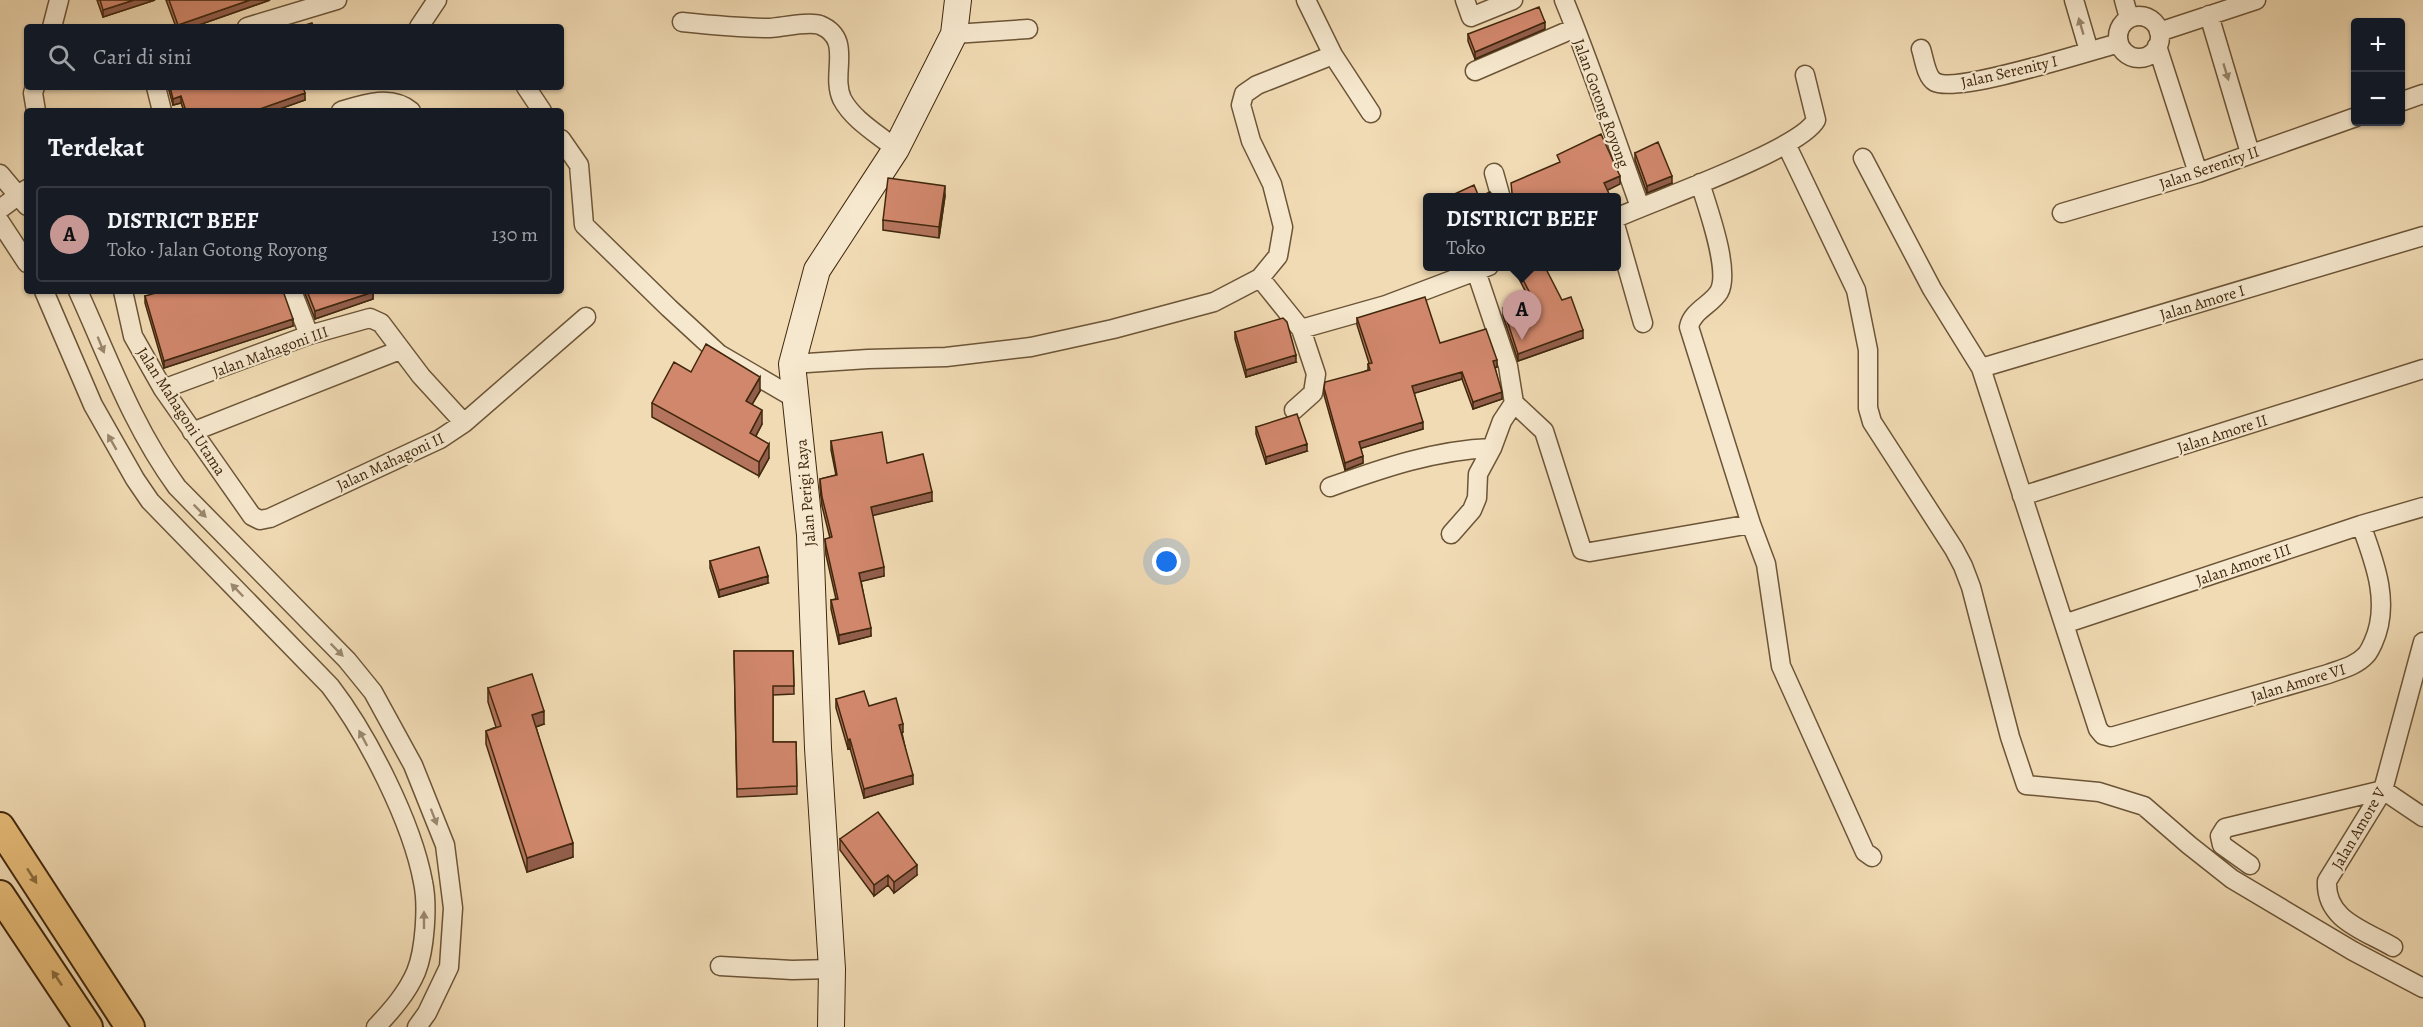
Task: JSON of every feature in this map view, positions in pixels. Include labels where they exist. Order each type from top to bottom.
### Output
[{"type":"main road","points":[[0,826],[130,1027]]},
{"type":"main road","points":[[0,895],[88,1027]]},
{"type":"street","points":[[53,24],[59,0]]},
{"type":"street","points":[[257,24],[337,0]]},
{"type":"street","points":[[421,24],[437,0]]},
{"type":"street","name":"Jalan Perigi Raya","points":[[831,1027],[832,969],[818,748],[810,535],[792,364],[817,270],[896,149],[954,34],[958,0]]},
{"type":"street","points":[[1306,0],[1333,55],[1371,113]]},
{"type":"street","points":[[1466,0],[1471,18],[1513,0]]},
{"type":"street","name":"Jalan Gotong Royong","points":[[1564,0],[1640,207]]},
{"type":"street","points":[[2074,0],[2089,51]]},
{"type":"street","points":[[2124,0],[2129,18]]},
{"type":"street","points":[[2198,173],[2158,39],[2151,19],[2136,16],[2129,18],[2119,29],[2119,43],[2123,50],[2137,57],[2152,53],[2158,39],[2210,15],[2256,0]]},
{"type":"street","points":[[2210,15],[2250,153]]},
{"type":"street","points":[[682,22],[770,28],[818,24],[834,33],[840,47],[837,73],[841,96],[850,112],[896,149]]},
{"type":"street","points":[[1475,71],[1575,28]]},
{"type":"street","points":[[954,34],[1028,29]]},
{"type":"street","name":"Jalan Serenity I","points":[[1921,49],[1932,79],[1936,83],[1956,85],[2119,43]]},
{"type":"street","points":[[792,364],[946,357],[1031,347],[1113,329],[1214,302],[1260,278],[1278,256],[1283,227],[1272,184],[1251,141],[1241,105],[1244,94],[1257,85],[1333,55]]},
{"type":"street","points":[[1621,216],[1786,144],[1813,126],[1816,120],[1805,75]]},
{"type":"street","points":[[34,90],[36,108]]},
{"type":"street","points":[[157,90],[161,108]]},
{"type":"street","points":[[368,103],[377,90]]},
{"type":"street","points":[[528,90],[540,108]]},
{"type":"street","points":[[2405,100],[2423,94]]},
{"type":"street","points":[[351,108],[368,103],[390,101],[407,108]]},
{"type":"street","name":"Jalan Serenity II","points":[[2062,213],[2198,173],[2351,118]]},
{"type":"street","points":[[564,143],[579,165],[584,225],[719,354],[796,399]]},
{"type":"street","points":[[1786,144],[1856,291],[1868,350],[1868,408],[1872,422],[1954,549],[1971,587],[2010,737],[2026,785],[2099,792],[2144,806],[2232,879],[2353,951],[2423,988]]},
{"type":"street","points":[[1863,158],[1932,289],[1981,369],[2064,624]]},
{"type":"street","points":[[1494,173],[1500,193]]},
{"type":"street","points":[[0,174],[24,196],[0,209]]},
{"type":"street","points":[[1700,183],[1721,256],[1722,281],[1719,292],[1690,320],[1689,327],[1766,564],[1781,666],[1865,852],[1872,856]]},
{"type":"street","points":[[0,222],[24,258]]},
{"type":"street","name":"Jalan Amore I","points":[[1981,369],[2423,236]]},
{"type":"street","points":[[1621,243],[1643,323]]},
{"type":"street","points":[[1301,329],[1386,305],[1478,271]]},
{"type":"street","points":[[1484,271],[1508,366],[1514,403],[1544,431],[1582,550],[1590,552],[1752,525]]},
{"type":"street","points":[[1260,278],[1301,329],[1316,374],[1313,393],[1294,411]]},
{"type":"street","points":[[45,294],[93,405],[145,494],[330,686],[348,709],[390,788],[405,822],[424,884],[424,934],[417,971],[397,1005],[376,1027]]},
{"type":"street","points":[[79,294],[116,383],[158,461],[177,487],[347,660],[373,692],[413,765],[445,845],[453,908],[449,967],[427,1013],[417,1027]]},
{"type":"street","name":"Jalan Mahagoni Utama","points":[[124,294],[134,336],[163,389],[252,516],[260,520]]},
{"type":"street","points":[[293,294],[309,335]]},
{"type":"street","points":[[464,423],[586,317]]},
{"type":"street","name":"Jalan Mahagoni III","points":[[163,389],[309,335],[370,318],[377,320]]},
{"type":"street","name":"Jalan Mahagoni II","points":[[260,520],[270,518],[440,439],[464,423],[421,376],[377,320]]},
{"type":"street","points":[[192,432],[400,350]]},
{"type":"street","name":"Jalan Amore II","points":[[2022,496],[2423,369]]},
{"type":"street","points":[[1451,534],[1472,510],[1477,498],[1478,474],[1492,448],[1502,421],[1514,403]]},
{"type":"street","points":[[1330,487],[1391,465],[1460,449],[1492,448]]},
{"type":"street","name":"Jalan Amore III","points":[[2064,624],[2361,525],[2423,507]]},
{"type":"street","name":"Jalan Amore VI","points":[[2064,624],[2098,729],[2103,735],[2111,737],[2328,674],[2351,666],[2367,655],[2377,635],[2382,612],[2380,587],[2361,525]]},
{"type":"street","name":"Jalan Amore V","points":[[2393,947],[2338,916],[2331,907],[2326,894],[2327,881],[2383,790],[2423,642]]},
{"type":"street","points":[[2250,866],[2222,845],[2220,836],[2225,828],[2383,790],[2423,817]]},
{"type":"street","points":[[418,964],[449,967]]},
{"type":"street","points":[[720,966],[792,970],[832,969]]},
{"type":"building","points":[[100,0],[134,0],[103,10]]},
{"type":"building","points":[[169,0],[250,0],[181,24],[178,24]]},
{"type":"building","points":[[1539,7],[1545,22],[1475,52],[1468,34]]},
{"type":"building","points":[[171,90],[304,90],[305,93],[262,108],[185,108],[181,96],[173,99]]},
{"type":"building","points":[[1601,134],[1620,176],[1604,183],[1609,193],[1512,193],[1511,183],[1560,162],[1557,155]]},
{"type":"building","points":[[1658,142],[1672,176],[1647,186],[1635,153]]},
{"type":"building","points":[[888,178],[945,186],[939,227],[883,220]]},
{"type":"building","points":[[1474,185],[1477,193],[1457,193]]},
{"type":"building","points":[[1519,271],[1547,271],[1562,300],[1571,297],[1583,330],[1518,354],[1503,308],[1533,299]]},
{"type":"building","points":[[152,294],[284,294],[293,319],[164,361],[145,296]]},
{"type":"building","points":[[308,294],[367,294],[315,311]]},
{"type":"building","points":[[1425,297],[1440,343],[1486,329],[1497,360],[1493,361],[1502,392],[1473,402],[1462,372],[1412,386],[1423,422],[1359,442],[1363,456],[1345,463],[1324,388],[1325,382],[1370,370],[1368,364],[1372,363],[1357,318]]},
{"type":"building","points":[[1283,318],[1287,322],[1296,355],[1246,370],[1235,332]]},
{"type":"building","points":[[706,344],[760,377],[746,401],[762,410],[750,433],[769,444],[759,462],[652,403],[674,362],[691,372]]},
{"type":"building","points":[[1297,414],[1307,444],[1266,457],[1256,427]]},
{"type":"building","points":[[882,432],[887,463],[923,454],[932,492],[871,507],[884,567],[859,573],[871,628],[839,635],[831,600],[838,599],[825,539],[832,537],[820,479],[837,475],[831,441]]},
{"type":"building","points":[[759,547],[768,576],[719,590],[710,561]]},
{"type":"building","points":[[734,651],[793,651],[794,686],[773,686],[773,742],[796,742],[797,786],[737,789]]},
{"type":"building","points":[[532,674],[544,711],[532,715],[573,843],[527,858],[486,731],[501,726],[488,688]]},
{"type":"building","points":[[864,691],[869,706],[896,698],[903,724],[899,725],[913,775],[864,789],[836,699]]},
{"type":"building","points":[[878,812],[917,865],[894,882],[888,875],[874,885],[840,839]]},
{"type":"place","name":"DISTRICT BEEF","points":[[1522,340]]}]
